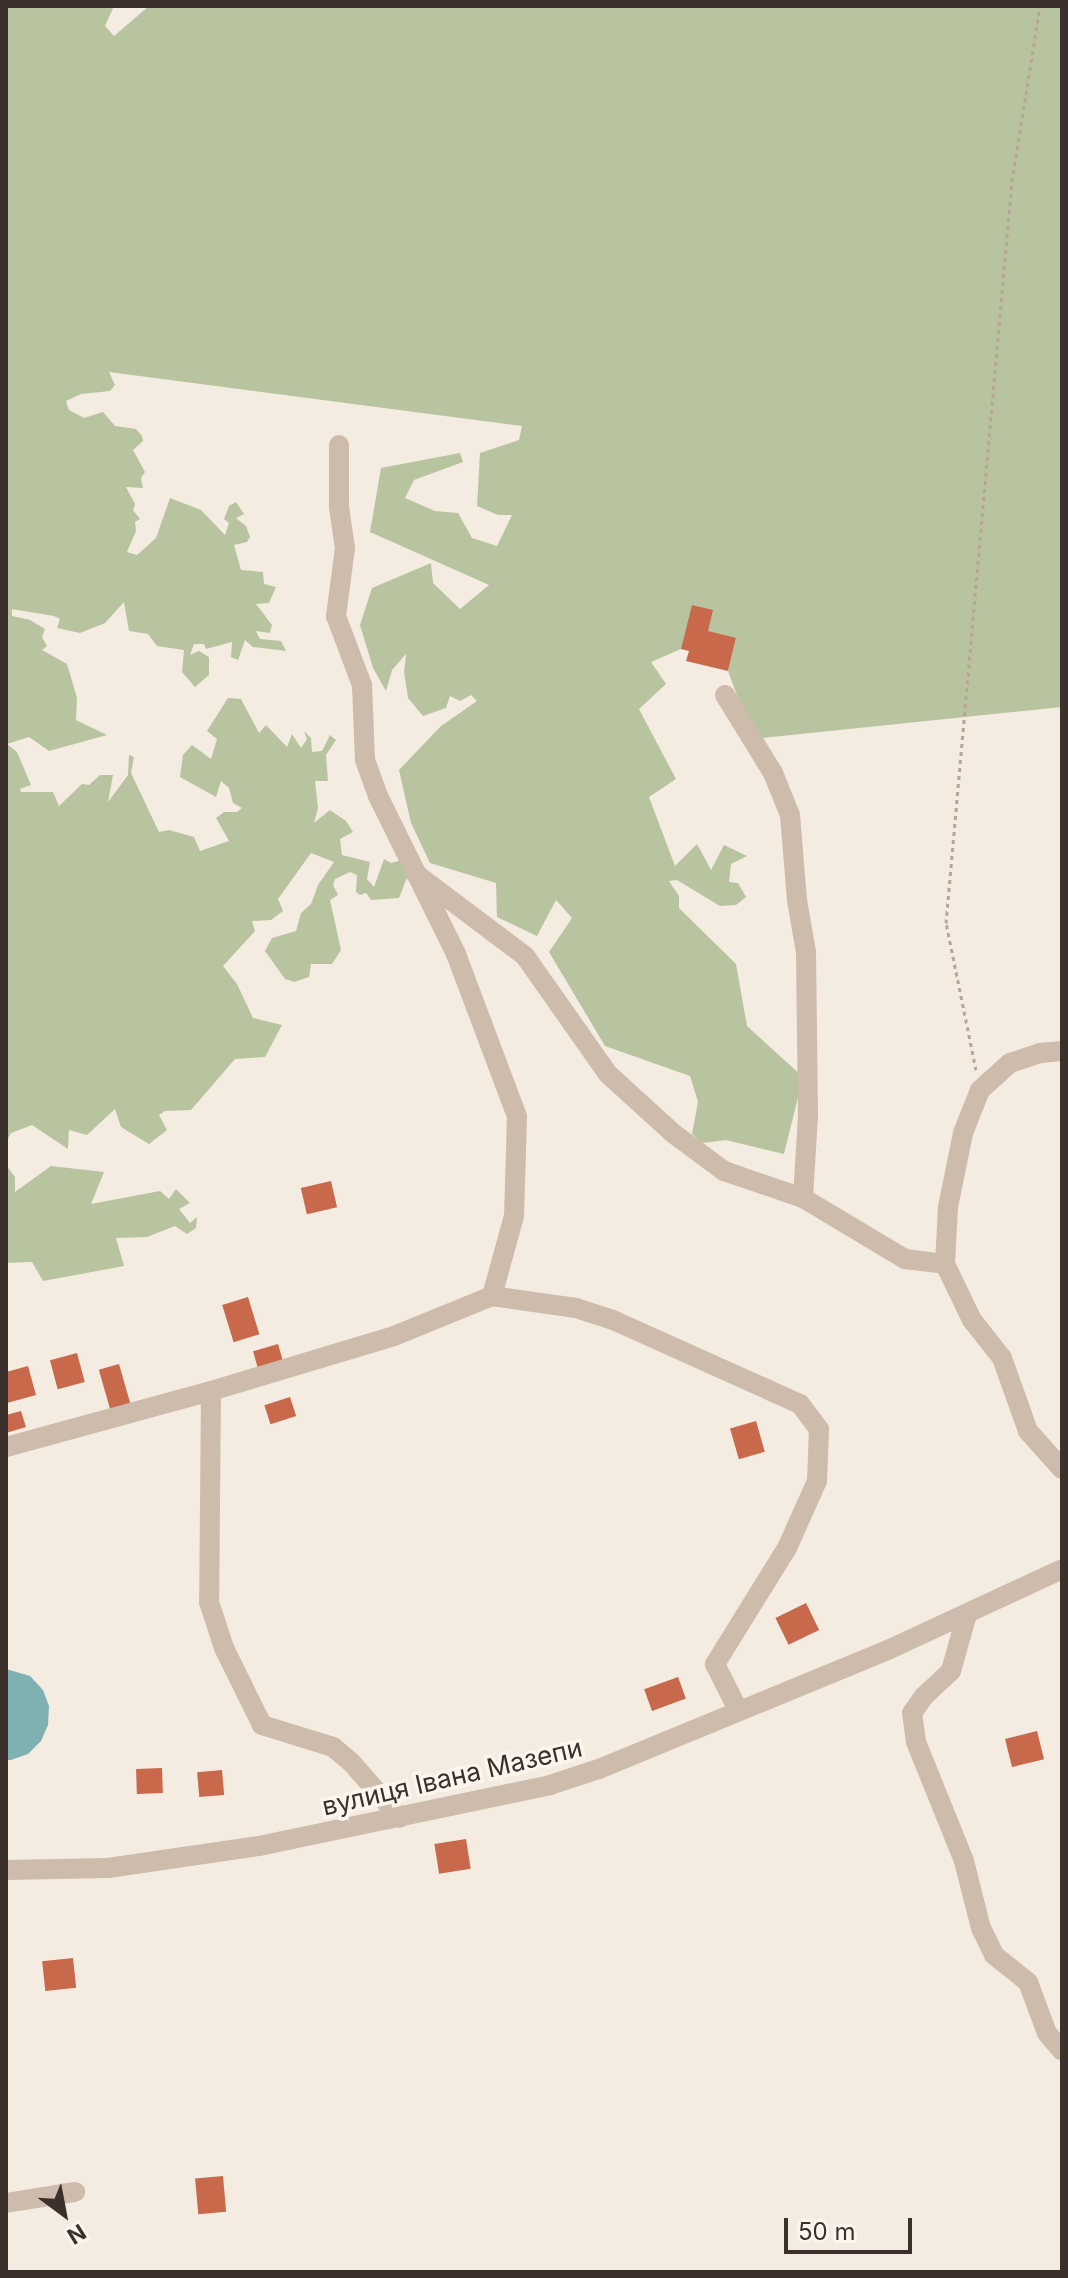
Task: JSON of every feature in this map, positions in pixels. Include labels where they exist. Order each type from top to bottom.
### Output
[{"type":"street","points":[[339,445],[339,507],[345,548],[336,616],[362,685],[365,760],[378,796],[456,954],[517,1116],[514,1216],[492,1296]]},
{"type":"street","points":[[725,695],[773,773],[790,815],[797,900],[806,952],[808,1116],[803,1198]]},
{"type":"street","points":[[416,874],[525,956],[608,1074],[674,1134],[724,1171],[803,1198],[905,1259],[945,1264]]},
{"type":"street","points":[[1062,1051],[1040,1053],[1010,1063],[980,1090],[963,1133],[948,1207],[945,1264],[972,1320],[1002,1358],[1028,1431],[1062,1469]]},
{"type":"street","points":[[6,1447],[211,1391],[394,1336],[492,1296],[576,1308],[613,1320],[787,1396],[815,1420],[821,1444],[817,1481],[787,1548],[715,1664],[738,1710]]},
{"type":"street","points":[[211,1391],[209,1602],[224,1648],[262,1725],[333,1747],[351,1762],[400,1818]]},
{"type":"street","name":"вулиця Івана Мазепи","points":[[6,1870],[123,1866],[259,1846],[400,1818],[574,1777],[967,1614],[1062,1569]]},
{"type":"street","points":[[967,1614],[951,1671],[924,1696],[912,1713],[916,1742],[964,1861],[981,1928],[994,1955],[1028,1982],[1047,2033],[1062,2051]]},
{"type":"street","points":[[6,2203],[75,2192]]},
{"type":"path","points":[[980,1090],[946,923],[1012,181],[1040,6]]},
{"type":"green space","points":[[6,6],[114,6],[105,26],[114,36],[149,6],[1062,6],[1062,707],[753,739],[728,671],[736,638],[681,649],[651,662],[666,684],[639,709],[676,779],[649,797],[675,866],[697,844],[711,870],[724,845],[747,856],[731,864],[729,882],[738,883],[746,897],[736,905],[720,906],[677,880],[669,881],[679,896],[679,908],[736,964],[747,1026],[803,1077],[784,1154],[726,1140],[702,1143],[692,1134],[698,1102],[690,1076],[605,1046],[549,952],[572,918],[556,900],[537,936],[497,917],[496,883],[430,863],[411,823],[399,770],[441,726],[477,701],[471,695],[460,701],[450,696],[446,708],[423,716],[408,698],[404,672],[406,654],[392,670],[386,691],[373,668],[360,625],[372,588],[431,563],[433,583],[460,609],[489,585],[370,532],[381,468],[460,453],[463,462],[414,480],[405,498],[435,511],[458,513],[472,538],[497,546],[512,515],[498,515],[477,506],[480,453],[519,440],[522,426],[109,372],[115,385],[110,391],[81,394],[66,401],[69,410],[84,418],[103,412],[115,426],[136,429],[142,436],[143,441],[133,450],[145,472],[141,478],[143,488],[126,487],[135,504],[133,510],[140,519],[135,522],[136,531],[127,552],[137,555],[156,538],[170,498],[201,510],[225,535],[229,523],[224,519],[229,506],[236,502],[244,514],[236,518],[246,526],[250,537],[247,542],[234,545],[241,570],[263,572],[264,584],[276,587],[269,603],[256,604],[272,625],[270,633],[256,631],[260,639],[281,641],[286,651],[253,647],[245,640],[238,660],[231,657],[232,642],[206,649],[204,644],[194,644],[190,655],[199,651],[209,657],[209,675],[195,687],[182,672],[184,650],[157,646],[148,634],[129,631],[124,602],[105,623],[80,633],[57,628],[60,619],[54,616],[12,609],[12,616],[30,620],[45,629],[42,637],[47,646],[42,650],[67,664],[77,698],[76,720],[107,735],[49,751],[29,737],[7,744],[17,752],[31,785],[20,789],[21,792],[53,792],[59,806],[82,784],[89,785],[100,775],[113,775],[108,802],[128,775],[129,755],[134,757],[131,773],[159,832],[169,830],[194,837],[200,851],[229,841],[216,818],[224,812],[237,812],[242,808],[233,803],[229,788],[221,781],[216,797],[180,777],[183,755],[192,745],[211,759],[217,739],[207,731],[228,698],[241,699],[259,733],[266,725],[287,747],[292,734],[301,748],[307,739],[304,731],[311,738],[312,752],[322,751],[330,735],[336,740],[326,755],[328,781],[315,781],[318,808],[314,823],[330,810],[346,821],[353,832],[340,839],[342,855],[370,862],[367,879],[374,887],[384,859],[391,863],[402,860],[408,875],[399,898],[371,900],[366,893],[360,895],[356,892],[357,875],[350,872],[335,879],[333,885],[338,895],[330,900],[341,950],[332,964],[311,964],[309,977],[294,982],[285,979],[265,951],[272,938],[296,931],[301,913],[311,904],[318,885],[334,862],[311,853],[278,899],[283,911],[271,920],[252,921],[255,931],[223,966],[237,984],[253,1018],[282,1025],[265,1057],[235,1059],[191,1110],[165,1111],[159,1115],[167,1130],[149,1144],[121,1127],[115,1109],[87,1135],[69,1130],[68,1149],[32,1125],[11,1133],[6,1143]]},
{"type":"green space","points":[[6,1165],[15,1177],[15,1192],[51,1166],[104,1172],[91,1204],[160,1191],[169,1199],[176,1189],[190,1203],[179,1209],[190,1223],[197,1217],[196,1228],[187,1234],[175,1226],[147,1237],[116,1238],[124,1266],[43,1281],[32,1262],[6,1263]]},
{"type":"water","points":[[6,1669],[30,1676],[43,1690],[49,1706],[48,1725],[41,1741],[28,1754],[11,1760],[6,1760]]},
{"type":"building","points":[[692,605],[713,610],[708,631],[736,638],[728,671],[686,661],[689,651],[681,649]]},
{"type":"building","points":[[331,1181],[337,1207],[307,1214],[301,1188]]},
{"type":"building","points":[[248,1297],[259,1334],[234,1342],[222,1305]]},
{"type":"building","points":[[278,1344],[283,1361],[258,1368],[253,1351]]},
{"type":"building","points":[[77,1353],[85,1382],[58,1389],[50,1360]]},
{"type":"building","points":[[119,1364],[130,1403],[110,1409],[99,1370]]},
{"type":"building","points":[[28,1366],[36,1395],[7,1403],[6,1372]]},
{"type":"building","points":[[290,1397],[296,1416],[271,1424],[264,1405]]},
{"type":"building","points":[[21,1411],[26,1427],[6,1433],[6,1415]]},
{"type":"building","points":[[756,1421],[765,1452],[739,1459],[730,1428]]},
{"type":"building","points":[[806,1603],[819,1630],[789,1645],[775,1618]]},
{"type":"building","points":[[678,1677],[686,1699],[652,1711],[644,1689]]},
{"type":"building","points":[[1037,1731],[1044,1759],[1012,1767],[1005,1739]]},
{"type":"building","points":[[162,1768],[163,1793],[137,1794],[136,1769]]},
{"type":"building","points":[[222,1770],[224,1795],[199,1797],[197,1772]]},
{"type":"building","points":[[466,1839],[471,1869],[439,1874],[434,1844]]},
{"type":"building","points":[[73,1958],[76,1988],[45,1991],[42,1961]]},
{"type":"building","points":[[223,2176],[226,2212],[198,2214],[195,2178]]}]
